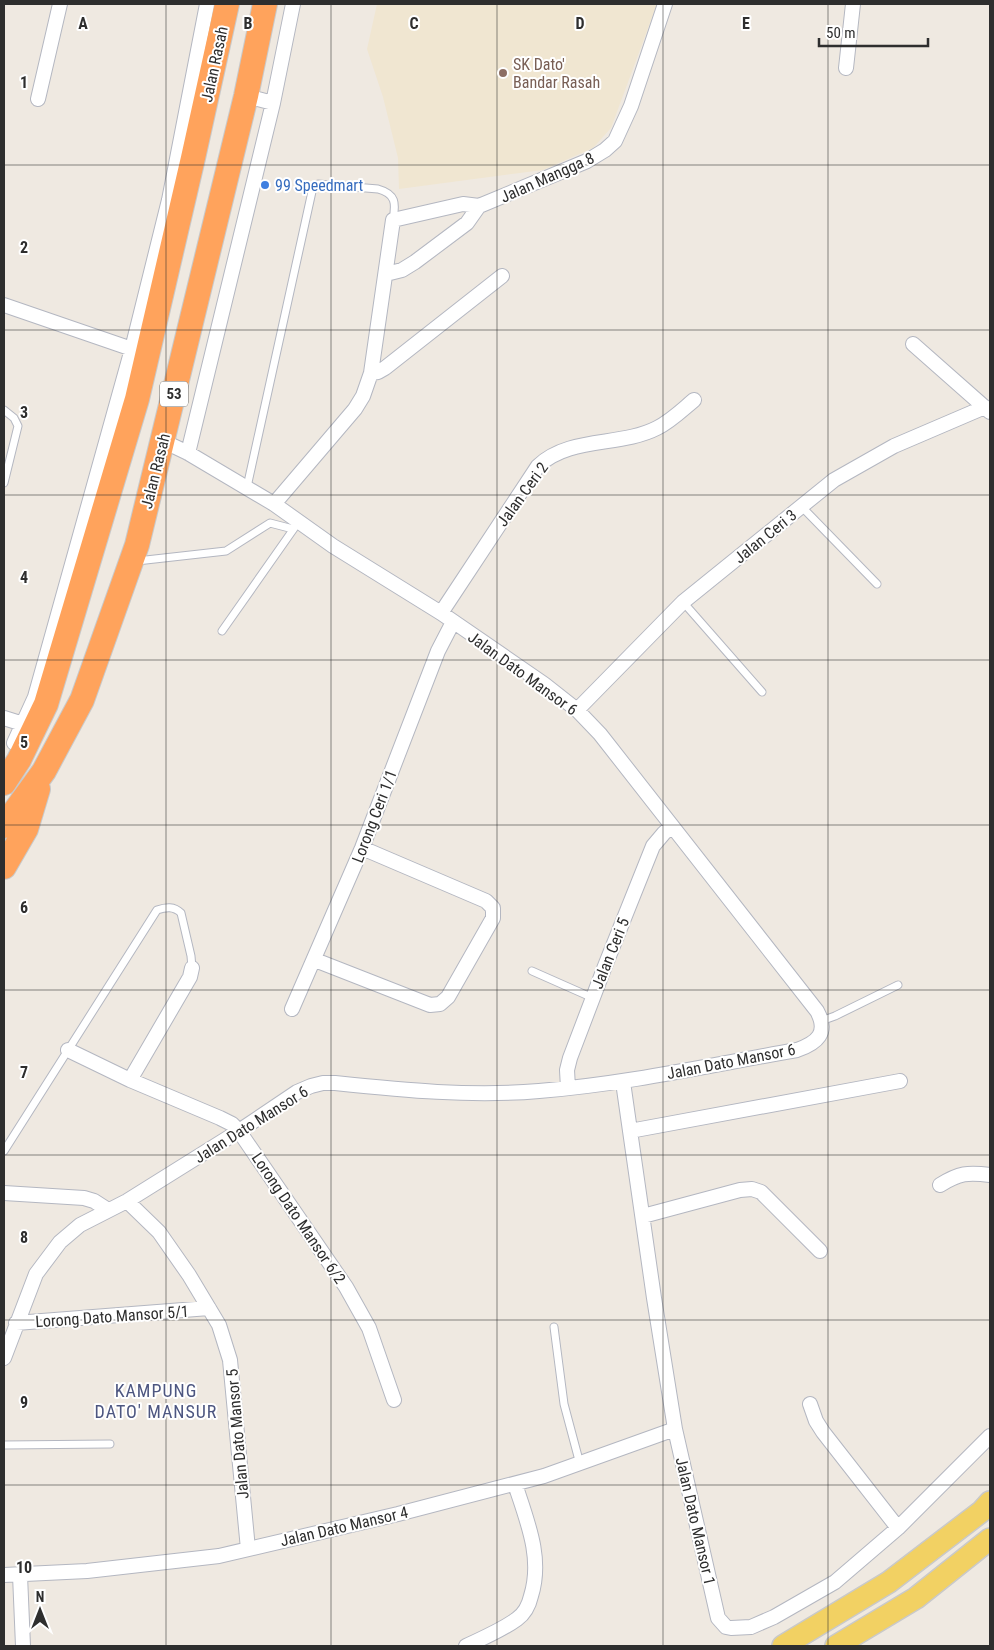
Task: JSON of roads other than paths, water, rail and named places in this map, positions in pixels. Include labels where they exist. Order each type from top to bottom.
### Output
[{"type":"highway","name":"Jalan Rasah","points":[[4,783],[19,760],[46,704],[137,399],[227,4]]},
{"type":"highway","name":"Jalan Rasah","points":[[4,826],[44,771],[82,700],[137,545],[246,96],[265,4]]},
{"type":"highway","points":[[4,767],[46,704]]},
{"type":"highway","points":[[4,867],[26,828],[44,771]]},
{"type":"main road","points":[[783,1646],[889,1582],[982,1511],[990,1502]]},
{"type":"main road","points":[[836,1646],[916,1598],[990,1539]]},
{"type":"street","points":[[38,99],[60,4]]},
{"type":"street","points":[[4,767],[38,688],[132,349],[169,200],[207,4]]},
{"type":"street","points":[[188,453],[273,103],[293,4]]},
{"type":"street","name":"Jalan Mangga 8","points":[[393,220],[463,204],[479,206],[587,161],[605,150],[615,141],[631,106],[665,4]]},
{"type":"street","points":[[846,68],[853,4]]},
{"type":"street","points":[[246,96],[273,103]]},
{"type":"street","name":"Jalan Mangga 8","points":[[386,274],[402,270],[415,262],[467,223],[479,206]]},
{"type":"street","points":[[274,504],[356,409],[363,396],[371,372],[393,220]]},
{"type":"street","points":[[371,372],[378,372],[385,368],[502,276]]},
{"type":"street","points":[[4,305],[132,349]]},
{"type":"street","points":[[913,344],[988,410]]},
{"type":"street","name":"Jalan Ceri 2","points":[[441,613],[538,466],[548,457],[582,445],[629,437],[656,428],[673,418],[694,400]]},
{"type":"street","name":"Jalan Ceri 3","points":[[577,710],[683,602],[834,480],[894,446],[988,410]]},
{"type":"street","name":"Jalan Dato Mansor 6","points":[[4,1358],[36,1274],[60,1242],[80,1225],[127,1201],[240,1131],[296,1092],[323,1083],[438,1093],[520,1092],[623,1082],[797,1050],[815,1041],[822,1030],[817,1011],[600,734],[577,710],[544,684],[441,613],[296,525],[274,504],[188,453],[163,441]]},
{"type":"street","name":"Lorong Ceri 1/1","points":[[292,1010],[362,848],[438,651],[453,622]]},
{"type":"street","points":[[4,718],[23,724]]},
{"type":"street","name":"Jalan Ceri 5","points":[[568,1088],[567,1070],[570,1058],[592,998],[653,846],[658,838],[672,826]]},
{"type":"street","points":[[315,960],[430,1005],[440,1004],[448,997],[492,918],[493,908],[486,901],[362,848]]},
{"type":"street","points":[[130,1080],[190,977],[192,968]]},
{"type":"street","name":"Lorong Dato Mansor 6/2","points":[[68,1050],[130,1080],[220,1118],[232,1124],[240,1131],[358,1307],[369,1328],[394,1400]]},
{"type":"street","points":[[630,1131],[900,1081]]},
{"type":"street","name":"Jalan Dato Mansor 1","points":[[623,1082],[675,1429],[718,1618],[726,1627],[736,1629],[752,1627],[774,1617],[835,1582],[898,1528],[990,1436]]},
{"type":"street","points":[[940,1185],[955,1176],[963,1174],[990,1175]]},
{"type":"street","points":[[643,1216],[740,1190],[752,1189],[761,1192],[820,1251]]},
{"type":"street","points":[[4,1193],[84,1198],[94,1201],[108,1210]]},
{"type":"street","name":"Jalan Dato Mansor 5","points":[[127,1201],[159,1232],[189,1275],[219,1325],[230,1360],[248,1549]]},
{"type":"street","name":"Lorong Dato Mansor 5/1","points":[[16,1323],[209,1308]]},
{"type":"street","points":[[810,1404],[822,1432],[898,1528]]},
{"type":"street","name":"Jalan Dato Mansor 4","points":[[4,1575],[87,1571],[219,1556],[544,1476],[675,1429]]},
{"type":"street","points":[[466,1646],[518,1618],[525,1611],[536,1581],[531,1535],[515,1484]]},
{"type":"street","points":[[20,1575],[23,1646]]},
{"type":"lane","points":[[247,487],[313,187],[318,184],[384,191],[394,200],[393,220]]},
{"type":"lane","points":[[4,410],[14,418],[18,426],[4,483]]},
{"type":"lane","points":[[801,506],[877,584]]},
{"type":"lane","points":[[131,562],[226,551],[270,523],[296,525]]},
{"type":"lane","points":[[222,631],[296,525]]},
{"type":"lane","points":[[683,602],[762,692]]},
{"type":"lane","points":[[4,1151],[157,910],[168,907],[181,913],[192,956],[192,968]]},
{"type":"lane","points":[[532,971],[592,998]]},
{"type":"lane","points":[[821,1021],[898,985]]},
{"type":"lane","points":[[554,1327],[564,1404],[580,1464]]},
{"type":"lane","points":[[4,1445],[110,1444]]},
{"type":"place","name":"SK Dato' Bandar Rasah","points":[[503,73]]},
{"type":"place","name":"99 Speedmart","points":[[265,185]]},
{"type":"district","name":"KAMPUNG DATO' MANSUR","points":[[156,1401]]}]
